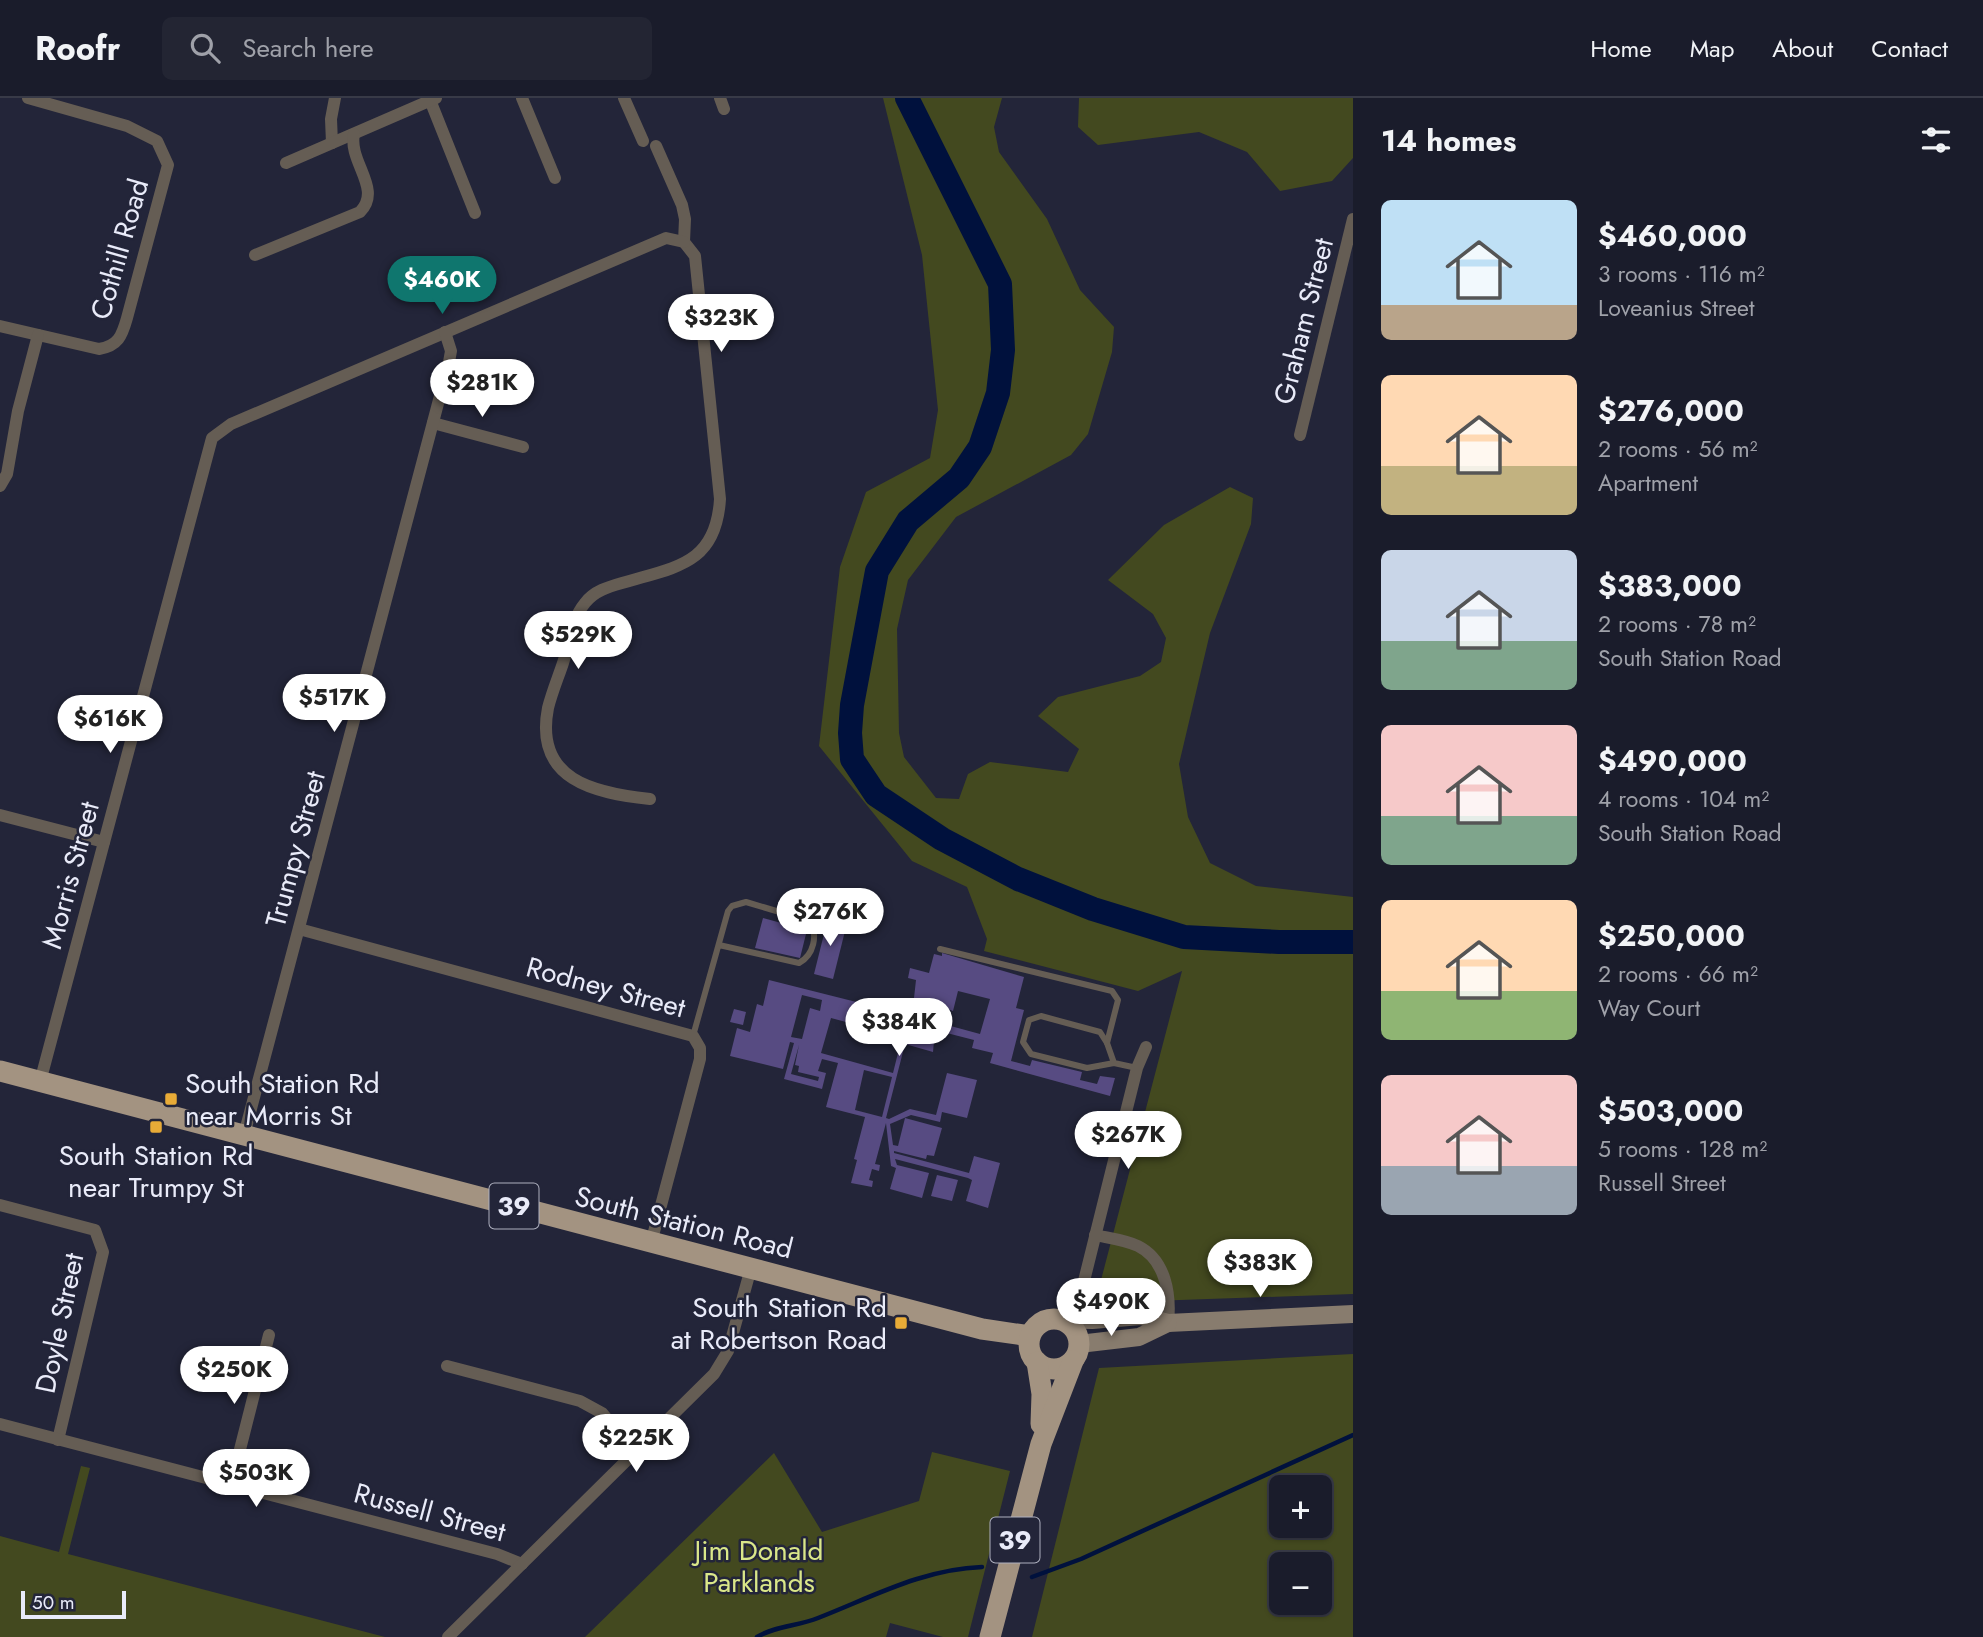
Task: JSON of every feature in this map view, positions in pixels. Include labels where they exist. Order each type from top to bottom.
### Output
[{"type":"main road","name":"South Station Road","points":[[0,1071],[982,1329],[1030,1336]]},
{"type":"main road","points":[[1030,1336],[1041,1322],[1058,1319],[1092,1320],[1141,1316],[1168,1323],[1353,1314]]},
{"type":"main road","points":[[1058,1319],[1073,1327],[1076,1352]]},
{"type":"main road","points":[[1037,1362],[1051,1369],[1066,1366],[1076,1352],[1139,1337],[1168,1323]]},
{"type":"main road","name":"39","points":[[1030,1336],[1031,1354],[1037,1362],[1042,1394],[1041,1444]]},
{"type":"main road","name":"39","points":[[990,1637],[1041,1444],[1076,1352]]},
{"type":"street","name":"Cothill Road","points":[[28,98],[127,126],[157,141],[167,165],[125,326],[117,342],[111,347],[99,349],[37,335]]},
{"type":"street","points":[[332,143],[331,119],[335,98]]},
{"type":"street","points":[[523,98],[555,178]]},
{"type":"street","points":[[624,98],[643,141]]},
{"type":"street","points":[[286,163],[433,99],[475,213]]},
{"type":"street","points":[[255,255],[351,216],[368,204],[370,191],[354,154],[354,134]]},
{"type":"street","points":[[656,146],[682,205],[685,219],[684,242]]},
{"type":"street","name":"Graham Street","points":[[1300,435],[1353,219]]},
{"type":"street","points":[[445,332],[666,238],[684,242],[695,256],[720,499],[719,519],[714,534],[696,558],[682,565],[610,586],[596,592],[586,601],[575,617],[548,710],[546,730],[550,749],[569,778],[616,795],[650,799]]},
{"type":"street","points":[[0,326],[37,335],[18,411],[7,474],[0,486]]},
{"type":"street","name":"Trumpy Street","points":[[244,1135],[433,423],[451,351],[445,332]]},
{"type":"street","name":"Morris Street","points":[[40,1082],[212,438],[231,424],[445,332]]},
{"type":"street","points":[[433,423],[523,447]]},
{"type":"street","points":[[0,815],[104,842]]},
{"type":"street","name":"Rodney Street","points":[[299,929],[693,1036],[700,1048],[700,1059],[651,1243]]},
{"type":"street","points":[[1083,1285],[1137,1068],[1146,1047]]},
{"type":"street","name":"Doyle Street","points":[[0,1205],[95,1230],[103,1252],[58,1440]]},
{"type":"street","points":[[1096,1235],[1139,1246],[1158,1264],[1171,1297],[1168,1323]]},
{"type":"street","points":[[448,1637],[714,1374],[729,1352],[751,1268]]},
{"type":"street","points":[[231,1485],[269,1335]]},
{"type":"street","points":[[447,1366],[580,1401],[602,1413],[635,1452]]},
{"type":"street","name":"Russell Street","points":[[0,1424],[497,1554],[522,1564]]},
{"type":"lane","points":[[693,1036],[728,911],[737,903],[746,902],[810,920],[815,935],[809,955],[799,962],[719,945]]},
{"type":"lane","points":[[940,949],[1112,991],[1118,1000],[1107,1043]]},
{"type":"lane","points":[[1114,1063],[1100,1032],[1041,1016],[1029,1020],[1023,1042],[1031,1054],[1087,1068],[1114,1063],[1137,1068]]},
{"type":"green space","points":[[883,98],[1002,98],[994,127],[999,152],[1047,219],[1080,290],[1114,327],[1112,352],[1088,434],[1071,455],[956,517],[908,580],[897,629],[899,733],[904,757],[936,798],[959,799],[968,774],[990,762],[1068,772],[1079,749],[1038,716],[1058,697],[1140,676],[1161,662],[1166,638],[1153,614],[1108,580],[1164,525],[1230,487],[1253,498],[1251,524],[1210,633],[1179,764],[1188,817],[1210,863],[1256,886],[1353,897],[1353,1294],[1095,1303],[1182,971],[1138,991],[984,951],[987,939],[967,887],[912,861],[819,746],[840,567],[866,492],[930,458],[938,410],[922,255]]},
{"type":"green space","points":[[1079,98],[1353,98],[1353,158],[1332,181],[1280,191],[1247,152],[1199,132],[1098,145],[1078,127]]},
{"type":"green space","points":[[1353,1354],[1353,1637],[1032,1637],[1099,1368]]},
{"type":"green space","name":"Jim Donald Parklands","points":[[932,1452],[1010,1471],[968,1637],[943,1637],[890,1623],[886,1637],[585,1637],[774,1453],[822,1532],[919,1501]]},
{"type":"green space","points":[[81,1466],[90,1468],[68,1554],[385,1637],[0,1637],[0,1536],[59,1552]]},
{"type":"building","points":[[763,918],[807,930],[800,958],[755,948]]},
{"type":"building","points":[[828,918],[847,923],[833,979],[814,974]]},
{"type":"building","points":[[942,953],[1024,977],[1016,1008],[1024,1010],[1011,1061],[1030,1066],[1032,1060],[1082,1072],[1080,1080],[1097,1084],[1100,1076],[1115,1078],[1110,1096],[990,1063],[993,1053],[972,1048],[974,1040],[935,1030],[933,1052],[905,1044],[886,1118],[910,1109],[936,1115],[947,1073],[977,1080],[967,1118],[942,1112],[940,1122],[911,1115],[890,1124],[893,1145],[898,1146],[905,1118],[942,1128],[934,1156],[927,1155],[926,1159],[894,1153],[969,1173],[974,1156],[1000,1163],[988,1208],[966,1201],[972,1180],[895,1159],[897,1165],[929,1173],[922,1198],[890,1189],[896,1168],[891,1166],[886,1123],[875,1164],[880,1165],[879,1171],[872,1169],[869,1180],[873,1181],[872,1187],[851,1183],[865,1117],[826,1107],[838,1063],[822,1059],[818,1071],[826,1073],[822,1089],[784,1079],[794,1043],[790,1042],[783,1069],[730,1056],[737,1028],[750,1032],[757,1004],[763,1006],[769,980],[912,1016],[916,980],[908,978],[910,968],[929,973],[934,954],[942,956]],"holes":[[[958,991],[990,999],[980,1034],[936,1022],[938,1016],[919,1012],[922,1003],[953,1011]],[[802,995],[822,1000],[820,1011],[810,1008],[802,1039],[791,1037]],[[831,1018],[902,1037],[893,1073],[821,1053]],[[799,1045],[795,1065],[799,1066],[798,1072],[819,1077],[818,1081],[791,1074]],[[864,1070],[892,1077],[882,1117],[855,1110]]]},
{"type":"building","points":[[734,1009],[746,1012],[743,1025],[730,1022]]},
{"type":"building","points":[[937,1175],[958,1180],[952,1201],[931,1196]]},
{"type":"waterway","points":[[907,98],[1000,284],[1003,350],[998,393],[980,447],[959,478],[908,521],[877,571],[852,705],[852,759],[876,795],[942,839],[1018,879],[1093,909],[1184,937],[1279,942],[1353,942]]},
{"type":"waterway","points":[[1032,1577],[1081,1559],[1353,1435]]},
{"type":"waterway","points":[[757,1637],[818,1618],[918,1578],[982,1567]]},
{"type":"place","name":"South Station Rd near Morris St","points":[[171,1099]]},
{"type":"place","name":"South Station Rd near Trumpy St","points":[[156,1127]]},
{"type":"place","name":"South Station Rd at Robertson Road","points":[[901,1323]]}]
